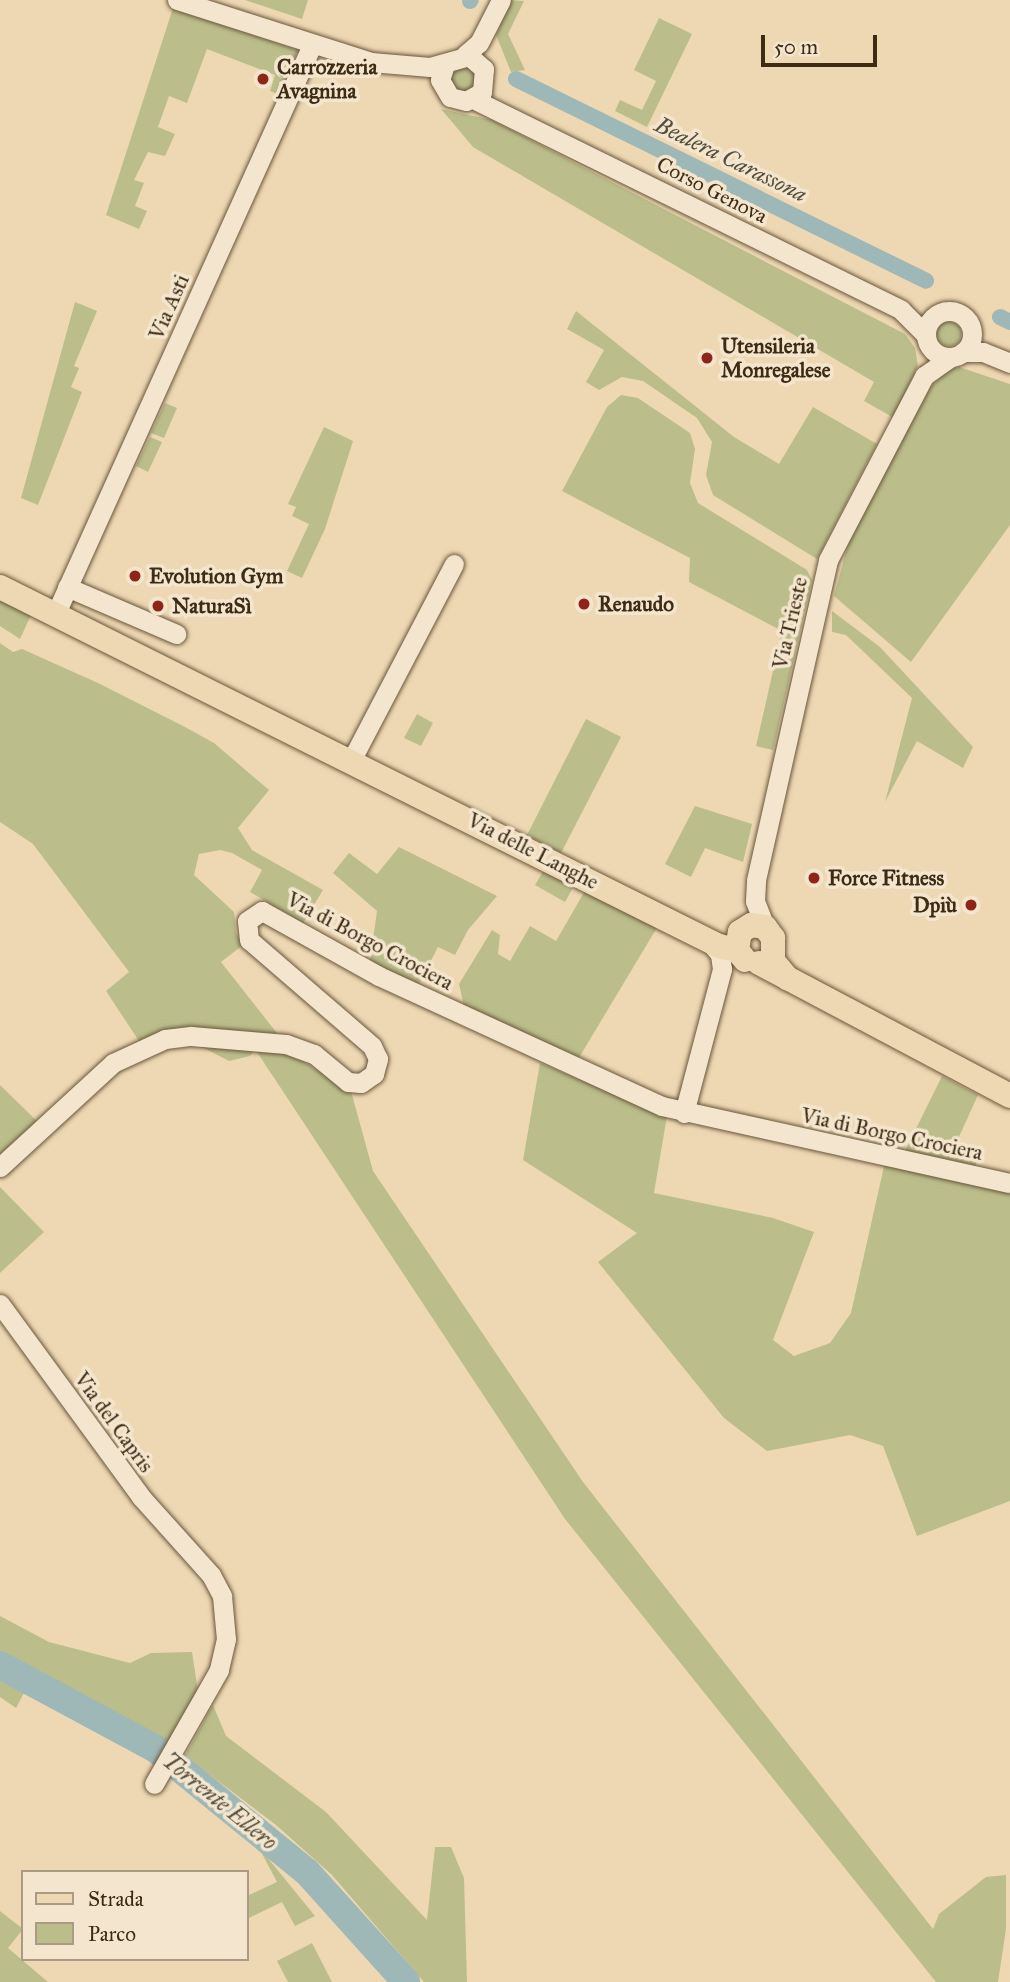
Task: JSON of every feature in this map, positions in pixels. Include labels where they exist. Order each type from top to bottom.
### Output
[{"type":"main road","name":"Via delle Langhe","points":[[0,587],[352,759],[735,937],[742,958],[765,958],[791,981],[1010,1096]]},
{"type":"main road","points":[[735,937],[774,938],[765,958]]},
{"type":"street","points":[[177,0],[371,62],[416,67],[473,59],[502,0]]},
{"type":"street","name":"Via Asti","points":[[56,613],[312,45]]},
{"type":"street","name":"Corso Genova","points":[[473,59],[479,92],[502,110],[901,310],[936,353],[1001,358]]},
{"type":"street","points":[[442,88],[444,65]]},
{"type":"street","points":[[416,67],[458,101],[479,92]]},
{"type":"street","name":"Corso Genova","points":[[901,310],[960,313],[972,332],[1001,358]]},
{"type":"street","points":[[927,339],[930,320],[939,313]]},
{"type":"street","points":[[957,354],[972,332]]},
{"type":"street","name":"Via Trieste","points":[[684,1113],[722,969],[720,954],[735,937],[755,901],[764,839],[828,560],[924,376],[927,339]]},
{"type":"street","name":"Via Trieste","points":[[924,376],[957,354]]},
{"type":"street","points":[[352,759],[454,564]]},
{"type":"street","points":[[67,587],[176,635]]},
{"type":"street","name":"Via di Borgo Crociera","points":[[0,1167],[113,1063],[165,1039],[191,1036],[286,1044],[314,1054],[348,1082],[361,1083],[374,1073],[378,1059],[372,1046],[250,940],[247,921],[262,911],[391,982],[587,1074],[684,1113],[1010,1183]]},
{"type":"street","name":"Via del Capris","points":[[0,1304],[141,1497],[199,1560],[222,1596],[226,1639],[219,1670],[154,1784]]},
{"type":"green space","points":[[245,0],[308,0],[302,19]]},
{"type":"green space","points":[[510,0],[524,1],[508,34],[525,70],[511,72],[496,35]]},
{"type":"green space","points":[[173,8],[298,50],[278,94],[270,91],[275,75],[207,49],[187,103],[169,96],[158,127],[175,134],[165,156],[148,152],[134,180],[144,183],[135,206],[147,211],[139,229],[106,215]]},
{"type":"green space","points":[[659,18],[692,34],[647,127],[615,111],[620,100],[642,110],[656,81],[634,70]]},
{"type":"green space","points":[[463,67],[474,74],[475,79],[468,90],[463,91],[452,84],[451,79],[458,68]]},
{"type":"green space","points":[[441,109],[492,120],[905,334],[915,348],[918,366],[894,418],[864,401],[874,382],[473,147]]},
{"type":"green space","points":[[75,302],[97,311],[74,366],[79,368],[71,387],[82,392],[38,505],[21,498]]},
{"type":"green space","points":[[576,311],[734,437],[779,464],[813,407],[877,444],[817,559],[713,495],[706,475],[712,442],[697,418],[643,381],[622,377],[599,390],[586,382],[604,350],[567,329]]},
{"type":"green space","points":[[949,322],[958,325],[961,334],[958,343],[949,346],[940,343],[937,334],[940,325]]},
{"type":"green space","points":[[959,367],[1010,384],[1010,525],[911,662],[834,596],[850,537],[928,389],[947,371]]},
{"type":"green space","points":[[621,395],[638,398],[690,433],[695,449],[690,483],[698,503],[807,570],[812,580],[773,750],[756,746],[782,631],[689,582],[690,558],[562,491],[607,407]]},
{"type":"green space","points":[[165,403],[177,408],[164,438],[151,433]]},
{"type":"green space","points":[[324,427],[353,441],[325,529],[302,578],[287,571],[309,524],[292,516],[296,507],[288,504]]},
{"type":"green space","points":[[150,437],[162,442],[148,472],[136,466]]},
{"type":"green space","points":[[0,601],[31,615],[20,639],[0,626]]},
{"type":"green space","points":[[832,611],[880,647],[973,747],[963,768],[917,741],[885,802],[912,698],[846,635],[832,632]]},
{"type":"green space","points":[[0,643],[13,652],[22,649],[98,683],[185,727],[214,743],[269,790],[238,828],[252,850],[323,890],[303,923],[250,892],[262,870],[232,853],[220,850],[199,854],[194,875],[234,912],[236,933],[243,945],[221,962],[280,1037],[139,1041],[106,991],[129,972],[33,844],[0,822]]},
{"type":"green space","points":[[417,714],[433,723],[421,746],[404,738]]},
{"type":"green space","points":[[586,719],[621,737],[561,853],[527,835]]},
{"type":"green space","points":[[695,806],[752,824],[743,862],[705,848],[691,877],[665,864]]},
{"type":"green space","points":[[399,847],[497,896],[468,930],[455,955],[438,947],[418,986],[370,961],[377,911],[333,873],[349,853],[377,874]]},
{"type":"green space","points":[[545,868],[575,884],[565,902],[535,885]]},
{"type":"green space","points":[[586,889],[658,926],[577,1061],[464,1006],[459,984],[492,930],[500,935],[498,954],[510,961],[530,926],[556,941]]},
{"type":"green space","points":[[196,1044],[254,1048],[291,1054],[351,1091],[373,1171],[583,1482],[933,1929],[939,1914],[986,1877],[1006,1875],[1006,1929],[998,1982],[936,1982],[565,1519],[255,1049],[250,1056],[229,1061]]},
{"type":"green space","points":[[540,1063],[667,1116],[654,1193],[773,1218],[814,1232],[773,1340],[794,1356],[830,1343],[851,1313],[885,1162],[1010,1190],[1010,1501],[917,1536],[883,1446],[850,1435],[767,1451],[724,1418],[598,1262],[637,1233],[523,1160]]},
{"type":"green space","points":[[942,1076],[978,1095],[958,1139],[962,1151],[978,1159],[975,1167],[905,1151]]},
{"type":"green space","points":[[0,1085],[37,1121],[0,1154]]},
{"type":"green space","points":[[0,1187],[44,1232],[0,1273]]},
{"type":"green space","points":[[0,1616],[49,1642],[130,1663],[151,1653],[192,1652],[198,1691],[168,1747],[0,1656]]},
{"type":"green space","points":[[0,1675],[26,1689],[16,1708],[0,1697]]},
{"type":"green space","points":[[213,1705],[226,1736],[326,1812],[427,1920],[435,1847],[451,1847],[464,1878],[467,1982],[424,1982],[332,1875],[276,1825],[185,1756]]},
{"type":"green space","points":[[258,1846],[315,1916],[295,1926],[282,1902],[249,1918],[248,1896],[277,1882]]},
{"type":"green space","points":[[0,1911],[21,1927],[21,1932],[8,1948],[48,1982],[0,1982]]},
{"type":"green space","points":[[312,1943],[332,1982],[288,1982],[277,1961]]},
{"type":"waterway","name":"Bealera Carassona","points":[[516,79],[926,281]]},
{"type":"waterway","name":"Bealera Carassona","points":[[1000,317],[1010,322]]},
{"type":"waterway","name":"Torrente Ellero","points":[[0,1665],[156,1749],[307,1872],[406,1982]]},
{"type":"place","name":"Carrozzeria Avagnina","points":[[263,79]]},
{"type":"place","name":"Utensileria Monregalese","points":[[707,358]]},
{"type":"place","name":"Evolution Gym","points":[[135,576]]},
{"type":"place","name":"Renaudo","points":[[584,604]]},
{"type":"place","name":"NaturaSì","points":[[158,606]]},
{"type":"place","name":"Force Fitness","points":[[814,878]]},
{"type":"place","name":"Dpiù","points":[[971,905]]}]
